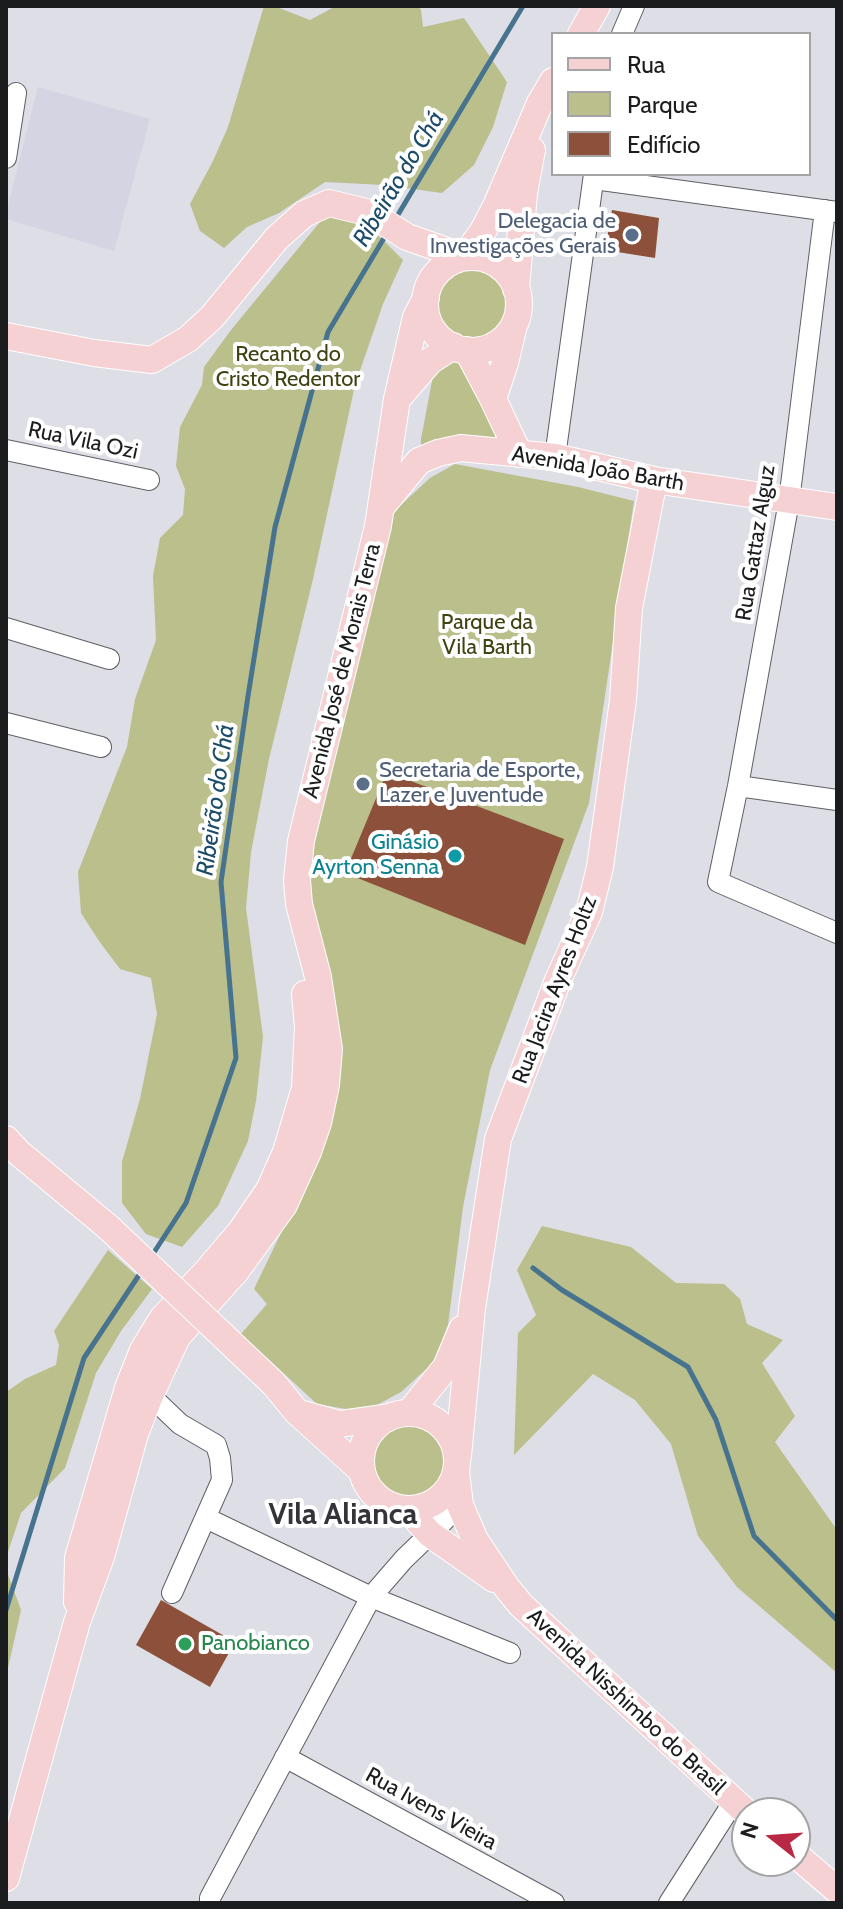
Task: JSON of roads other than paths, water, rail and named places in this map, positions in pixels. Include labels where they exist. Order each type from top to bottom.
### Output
[{"type":"main road","points":[[582,32],[597,6]]},
{"type":"main road","points":[[428,290],[436,273],[464,257],[483,231],[547,92]]},
{"type":"main road","points":[[516,289],[524,193],[547,92]]},
{"type":"main road","points":[[6,336],[94,353],[152,360],[188,339],[212,317],[277,238],[304,214],[329,203],[370,213],[407,237],[464,257],[496,263],[508,274],[519,301],[493,399]]},
{"type":"main road","points":[[407,237],[413,254],[419,259],[428,290],[427,319],[435,334],[446,344],[474,351],[489,348],[502,341],[514,325]]},
{"type":"main road","name":"Avenida José de Morais Terra","points":[[77,1622],[101,1557],[135,1434],[177,1337],[236,1271],[284,1205],[318,1123],[329,1049],[318,977],[298,892],[301,841],[382,506],[397,399],[416,317],[428,290]]},
{"type":"main road","points":[[460,348],[493,399],[519,454]]},
{"type":"main road","points":[[397,399],[430,361],[460,348]]},
{"type":"main road","name":"Avenida João Barth","points":[[382,506],[419,461],[461,448],[555,457],[654,480],[837,507]]},
{"type":"main road","name":"Rua Jacira Ayres Holtz","points":[[472,1308],[498,1139],[558,980],[589,912],[600,867],[623,700],[629,608],[654,480]]},
{"type":"main road","name":"Avenida José de Morais Terra","points":[[77,1622],[78,1558],[128,1388],[143,1350],[162,1319],[241,1231],[269,1190],[286,1152],[305,1088],[308,943]]},
{"type":"main road","points":[[10,1149],[108,1227],[274,1384],[296,1411],[361,1470]]},
{"type":"main road","points":[[472,1308],[457,1464],[450,1487],[439,1499],[425,1507],[408,1510],[392,1507],[378,1498],[367,1485],[361,1470],[361,1453],[366,1437],[376,1425],[399,1415],[446,1367],[472,1308]]},
{"type":"main road","points":[[296,1411],[340,1424],[419,1413],[433,1418],[445,1428],[454,1441],[457,1464]]},
{"type":"main road","name":"Avenida Nisshimbo do Brasil","points":[[457,1464],[460,1505],[475,1540],[507,1588],[521,1605],[731,1799]]},
{"type":"main road","name":"Avenida Nisshimbo do Brasil","points":[[408,1510],[430,1534],[507,1588]]},
{"type":"main road","points":[[7,1867],[77,1622]]},
{"type":"main road","points":[[811,1868],[837,1890]]},
{"type":"street","points":[[623,32],[634,6]]},
{"type":"street","points":[[7,152],[16,93]]},
{"type":"street","points":[[555,457],[594,176],[831,211]]},
{"type":"street","name":"Rua Gattaz Alguz","points":[[831,211],[789,501],[718,882],[837,933]]},
{"type":"street","name":"Rua Vila Ozi","points":[[6,450],[149,480]]},
{"type":"street","points":[[6,628],[109,659]]},
{"type":"street","points":[[6,723],[101,747]]},
{"type":"street","points":[[738,786],[837,800]]},
{"type":"street","points":[[149,1398],[180,1424],[216,1445],[220,1458],[222,1480],[172,1593]]},
{"type":"street","points":[[135,1434],[161,1421],[180,1424]]},
{"type":"street","points":[[210,1903],[371,1597],[404,1559],[460,1505]]},
{"type":"street","points":[[206,1518],[371,1597],[510,1653]]},
{"type":"street","name":"Rua Ivens Vieira","points":[[285,1757],[554,1903]]},
{"type":"street","points":[[669,1903],[731,1819]]},
{"type":"waterway","name":"Ribeirão do Chá","points":[[396,218],[523,6]]},
{"type":"waterway","name":"Ribeirão do Chá","points":[[151,1257],[186,1203],[236,1058],[221,882],[275,527],[328,332],[387,233]]},
{"type":"waterway","points":[[533,1268],[562,1290],[688,1367],[716,1420],[754,1536],[837,1620]]},
{"type":"waterway","name":"Ribeirão do Chá","points":[[6,1610],[84,1358],[141,1272]]},
{"type":"place","name":"Delegacia de Investigações Gerais","points":[[632,235]]},
{"type":"place","name":"Secretaria de Esporte, Lazer e Juventude","points":[[363,784]]},
{"type":"place","name":"Ginásio Ayrton Senna","points":[[455,856]]},
{"type":"place","name":"Panobianco","points":[[185,1644]]},
{"type":"district","name":"Vila Alianca","points":[[343,1515]]},
{"type":"park label","name":"Recanto do Cristo Redentor","points":[[288,368]]},
{"type":"park label","name":"Parque da Vila Barth","points":[[487,636]]}]
